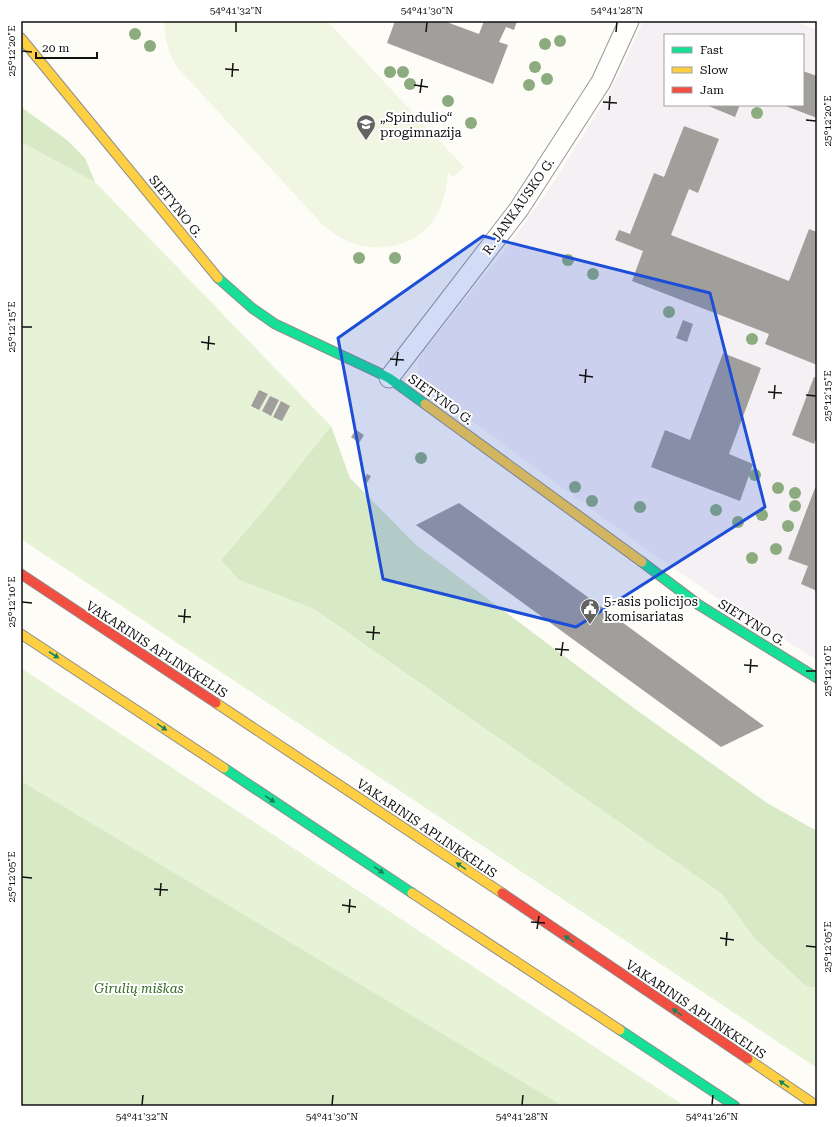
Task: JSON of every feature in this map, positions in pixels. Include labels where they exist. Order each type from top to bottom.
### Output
[{"type":"main road","name":"SIETYNO G.","points":[[21,38],[218,278],[243,301],[274,323],[308,340],[364,364],[388,378],[603,533],[699,605],[817,678]]},
{"type":"main road","name":"VAKARINIS APLINKKELIS","points":[[21,574],[399,824],[817,1106]]},
{"type":"main road","points":[[21,634],[735,1106]]},
{"type":"street","name":"R. JANKAUSKO G.","points":[[388,378],[519,209],[601,82],[629,21]]},
{"type":"highlighted area","points":[[483,236],[710,293],[765,507],[576,627],[383,579],[338,338]]},
{"type":"shaded area","points":[[643,21],[794,21],[817,30],[817,660],[717,598],[639,544],[422,384],[419,377],[418,360],[424,350],[512,241],[555,180],[600,108],[620,72]]},
{"type":"green space","points":[[165,21],[327,21],[464,167],[453,177],[448,172],[443,199],[434,220],[425,230],[404,243],[378,247],[352,243],[340,237],[322,224],[177,67],[167,45]]},
{"type":"green space","points":[[21,107],[67,140],[85,158],[95,182],[21,142]]},
{"type":"green space","points":[[21,142],[95,182],[331,426],[273,499],[221,560],[239,580],[314,609],[722,894],[755,939],[806,986],[817,988],[817,1068],[21,539]]},
{"type":"green space","points":[[331,426],[350,478],[416,545],[635,709],[767,803],[817,831],[817,988],[806,986],[755,939],[722,894],[314,609],[239,580],[221,560],[273,499]]},
{"type":"green space","points":[[21,668],[685,1106],[561,1106],[21,781]]},
{"type":"green space","name":"Girulių miškas","points":[[21,781],[561,1105],[561,1106],[21,1106]]},
{"type":"building","points":[[395,21],[444,21],[479,34],[484,21],[517,21],[514,30],[506,27],[499,42],[508,45],[493,84],[387,43]]},
{"type":"building","points":[[804,71],[817,76],[817,118],[786,106],[804,106]]},
{"type":"building","points":[[708,106],[740,106],[735,117]]},
{"type":"building","points":[[684,126],[719,139],[698,193],[689,189],[671,235],[789,281],[809,229],[817,232],[817,365],[765,344],[769,334],[632,281],[643,251],[615,240],[619,230],[630,234],[654,173],[664,177]]},
{"type":"building","points":[[683,320],[693,324],[687,342],[676,338]]},
{"type":"building","points":[[723,353],[761,368],[729,454],[753,464],[740,501],[651,467],[665,430],[690,440]]},
{"type":"building","points":[[814,377],[817,378],[817,436],[814,444],[792,435]]},
{"type":"building","points":[[259,390],[268,394],[259,410],[251,406]]},
{"type":"building","points":[[270,396],[279,400],[271,416],[262,411]]},
{"type":"building","points":[[281,401],[290,406],[282,421],[273,417]]},
{"type":"building","points":[[356,430],[364,435],[359,443],[351,437]]},
{"type":"building","points":[[367,474],[371,476],[367,483],[363,480]]},
{"type":"building","points":[[815,488],[817,489],[817,591],[801,584],[808,566],[788,559]]},
{"type":"building","name":"5-asis policijos komisariatas","points":[[459,503],[764,726],[721,747],[416,525]]},
{"type":"traffic: fast","points":[[218,278],[252,308],[275,324],[389,378],[425,404]]},
{"type":"traffic: fast","points":[[642,562],[699,605],[817,678]]},
{"type":"traffic: fast","points":[[224,768],[412,893]]},
{"type":"traffic: fast","points":[[620,1030],[735,1106]]},
{"type":"traffic: slow","points":[[21,38],[218,278]]},
{"type":"traffic: slow","points":[[425,404],[642,562]]},
{"type":"traffic: slow","points":[[21,634],[224,768]]},
{"type":"traffic: slow","points":[[216,703],[502,893]]},
{"type":"traffic: slow","points":[[412,893],[620,1030]]},
{"type":"traffic: slow","points":[[748,1059],[817,1106]]},
{"type":"traffic: jam","points":[[21,574],[216,703]]},
{"type":"traffic: jam","points":[[502,893],[748,1059]]},
{"type":"place","name":"„Spindulio“ progimnazija","points":[[366,141]]},
{"type":"place","name":"5-asis policijos komisariatas","points":[[590,625]]}]
